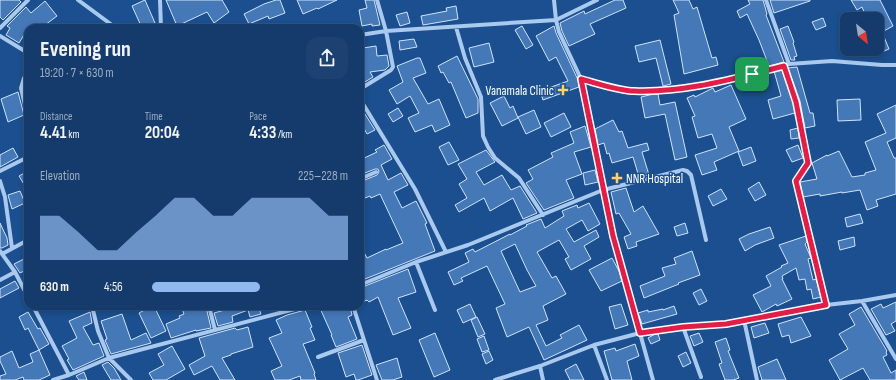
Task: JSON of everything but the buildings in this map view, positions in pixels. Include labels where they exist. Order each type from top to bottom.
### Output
[{"type":"street","points":[[0,28],[28,0]]},
{"type":"street","points":[[78,0],[111,24]]},
{"type":"street","points":[[160,0],[161,24]]},
{"type":"street","points":[[364,86],[392,69],[386,31],[377,0]]},
{"type":"street","points":[[554,0],[559,32],[581,79],[613,236],[653,380]]},
{"type":"street","points":[[364,34],[386,31],[556,20],[597,0]]},
{"type":"street","points":[[766,0],[796,102],[808,163],[796,181],[826,305]]},
{"type":"street","points":[[456,27],[465,58],[481,97],[483,136],[488,147],[495,158],[519,178],[543,215]]},
{"type":"street","points":[[0,36],[24,51]]},
{"type":"street","points":[[581,79],[633,91],[669,91],[719,82],[786,65],[832,62],[896,65]]},
{"type":"street","points":[[24,78],[21,88],[24,101]]},
{"type":"street","points":[[364,105],[412,182],[446,252]]},
{"type":"street","points":[[0,171],[24,159]]},
{"type":"street","points":[[364,283],[416,262],[468,245],[603,190],[683,170],[687,171],[690,175],[706,240]]},
{"type":"street","points":[[364,177],[376,172]]},
{"type":"street","points":[[0,181],[5,197],[12,248]]},
{"type":"street","points":[[24,242],[1,252],[15,272],[24,289]]},
{"type":"street","points":[[416,262],[435,310]]},
{"type":"street","points":[[0,280],[15,272]]},
{"type":"street","points":[[495,380],[540,366],[594,345],[640,333],[683,327],[726,324],[826,305],[896,295]]},
{"type":"street","points":[[862,301],[896,359]]},
{"type":"street","points":[[35,310],[69,375]]},
{"type":"street","points":[[93,310],[98,331],[109,358],[131,380]]},
{"type":"street","points":[[210,310],[215,330]]},
{"type":"street","points":[[53,380],[109,358],[291,310]]},
{"type":"street","points":[[354,310],[377,380]]},
{"type":"street","points":[[744,320],[757,380]]},
{"type":"street","points":[[683,327],[701,377]]},
{"type":"street","points":[[318,357],[364,340]]},
{"type":"street","points":[[594,345],[606,380]]},
{"type":"street","points":[[540,366],[543,380]]},
{"type":"place","name":"Vanamala Clinic","points":[[563,90]]},
{"type":"place","name":"NNR Hospital","points":[[617,178]]},
{"type":"route","points":[[784,66],[796,102],[808,163],[796,181],[826,305],[726,324],[683,327],[640,333],[613,236],[581,79],[633,91],[669,91],[719,82],[752,74],[784,66]]}]
